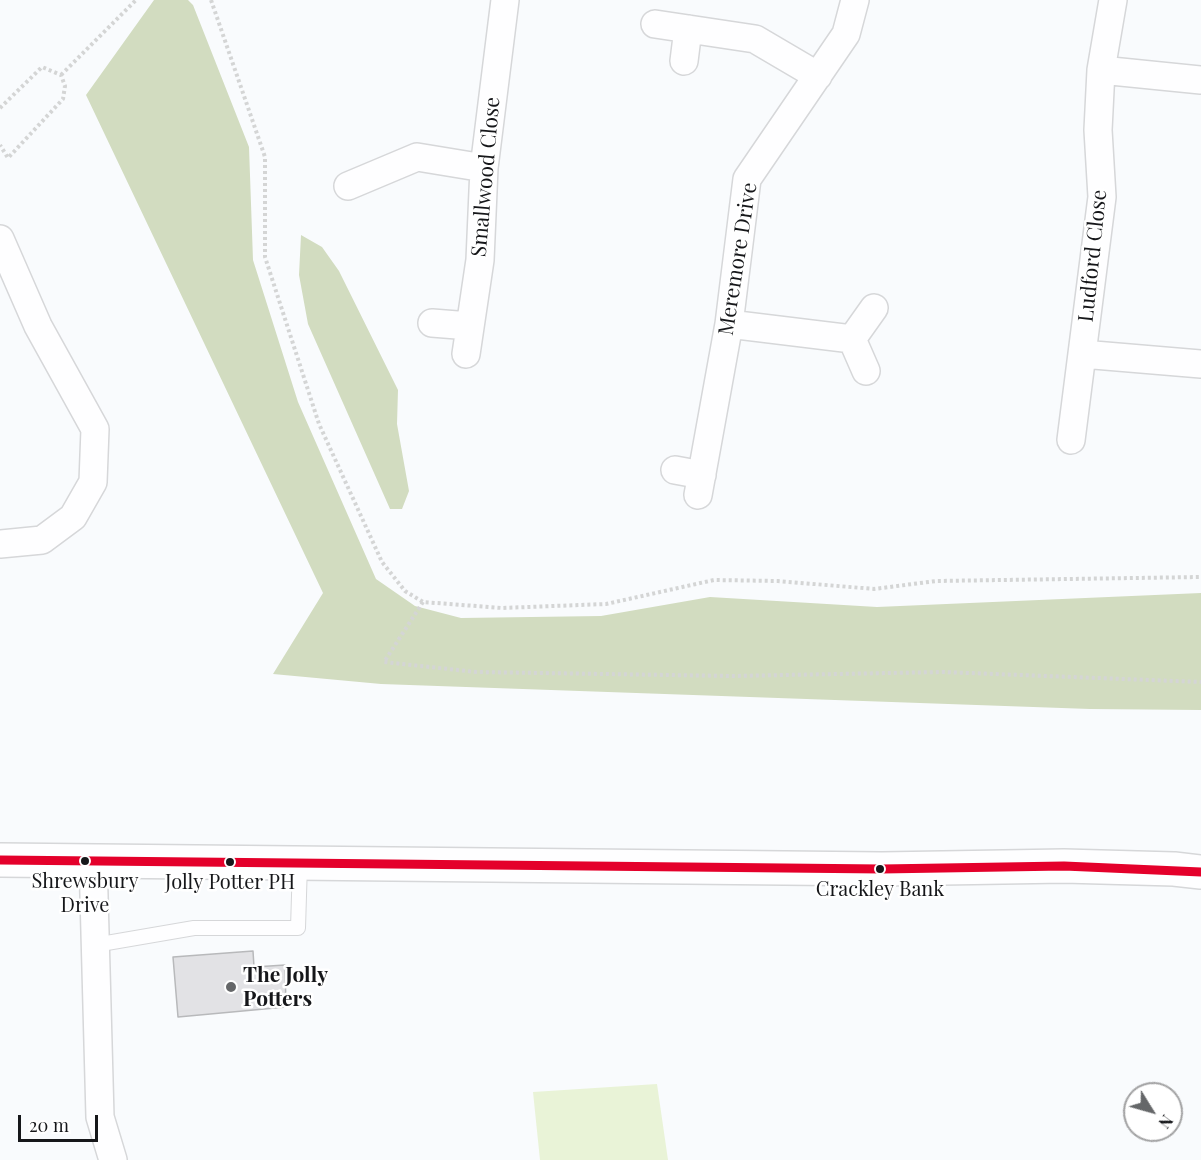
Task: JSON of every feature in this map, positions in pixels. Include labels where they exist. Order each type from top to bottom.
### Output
[{"type":"street","name":"Smallwood Close","points":[[466,354],[480,260],[484,168],[505,0]]},
{"type":"street","name":"Meremore Drive","points":[[675,470],[700,485],[729,324],[747,179],[846,34],[855,0]]},
{"type":"street","name":"Ludford Close","points":[[1071,440],[1102,197],[1098,130],[1101,70],[1113,0]]},
{"type":"street","points":[[655,24],[755,39],[818,76]]},
{"type":"street","points":[[684,61],[688,29]]},
{"type":"street","points":[[1101,70],[1201,80]]},
{"type":"street","points":[[348,186],[417,157],[484,168]]},
{"type":"street","points":[[0,239],[38,326],[95,429],[93,482],[74,517],[42,540],[0,544]]},
{"type":"street","points":[[852,339],[874,308]]},
{"type":"street","points":[[432,323],[470,326]]},
{"type":"street","points":[[729,324],[852,339]]},
{"type":"street","points":[[852,339],[866,371]]},
{"type":"street","points":[[1082,354],[1201,364]]},
{"type":"street","points":[[93,859],[100,1117],[106,1158]]},
{"type":"street","points":[[0,860],[300,861],[882,869],[1064,866],[1174,869],[1201,872]]},
{"type":"lane","points":[[95,945],[194,928],[298,928],[300,861]]},
{"type":"path","points":[[61,75],[136,0]]},
{"type":"path","points":[[211,0],[265,158],[266,257],[319,424],[382,562],[405,591],[423,602],[502,608],[606,604],[714,580],[778,581],[874,588],[936,581],[1201,577]]},
{"type":"path","points":[[0,108],[42,67],[61,75],[65,86],[63,99],[8,158],[0,145]]},
{"type":"path","points":[[423,602],[384,662],[476,672],[732,676],[943,672],[1201,682]]},
{"type":"green space","points":[[154,0],[188,0],[193,5],[249,147],[253,260],[298,402],[376,579],[415,606],[461,618],[601,616],[710,597],[877,607],[1201,593],[1201,710],[1090,709],[381,684],[273,674],[323,593],[86,95]]},
{"type":"green space","points":[[301,235],[322,247],[339,271],[398,390],[397,424],[409,491],[402,509],[390,509],[308,324],[299,275]]},
{"type":"green space","points":[[657,1084],[668,1160],[540,1160],[533,1092]]},
{"type":"building","name":"The Jolly Potters","points":[[253,951],[254,967],[285,965],[286,1007],[178,1017],[173,957]]},
{"type":"transit line","points":[[0,860],[882,869],[1064,866],[1201,872]]},
{"type":"place","name":"Shrewsbury Drive","points":[[85,861]]},
{"type":"place","name":"Jolly Potter PH","points":[[230,862]]},
{"type":"place","name":"Crackley Bank","points":[[880,869]]},
{"type":"place","name":"The Jolly Potters","points":[[231,987]]}]
